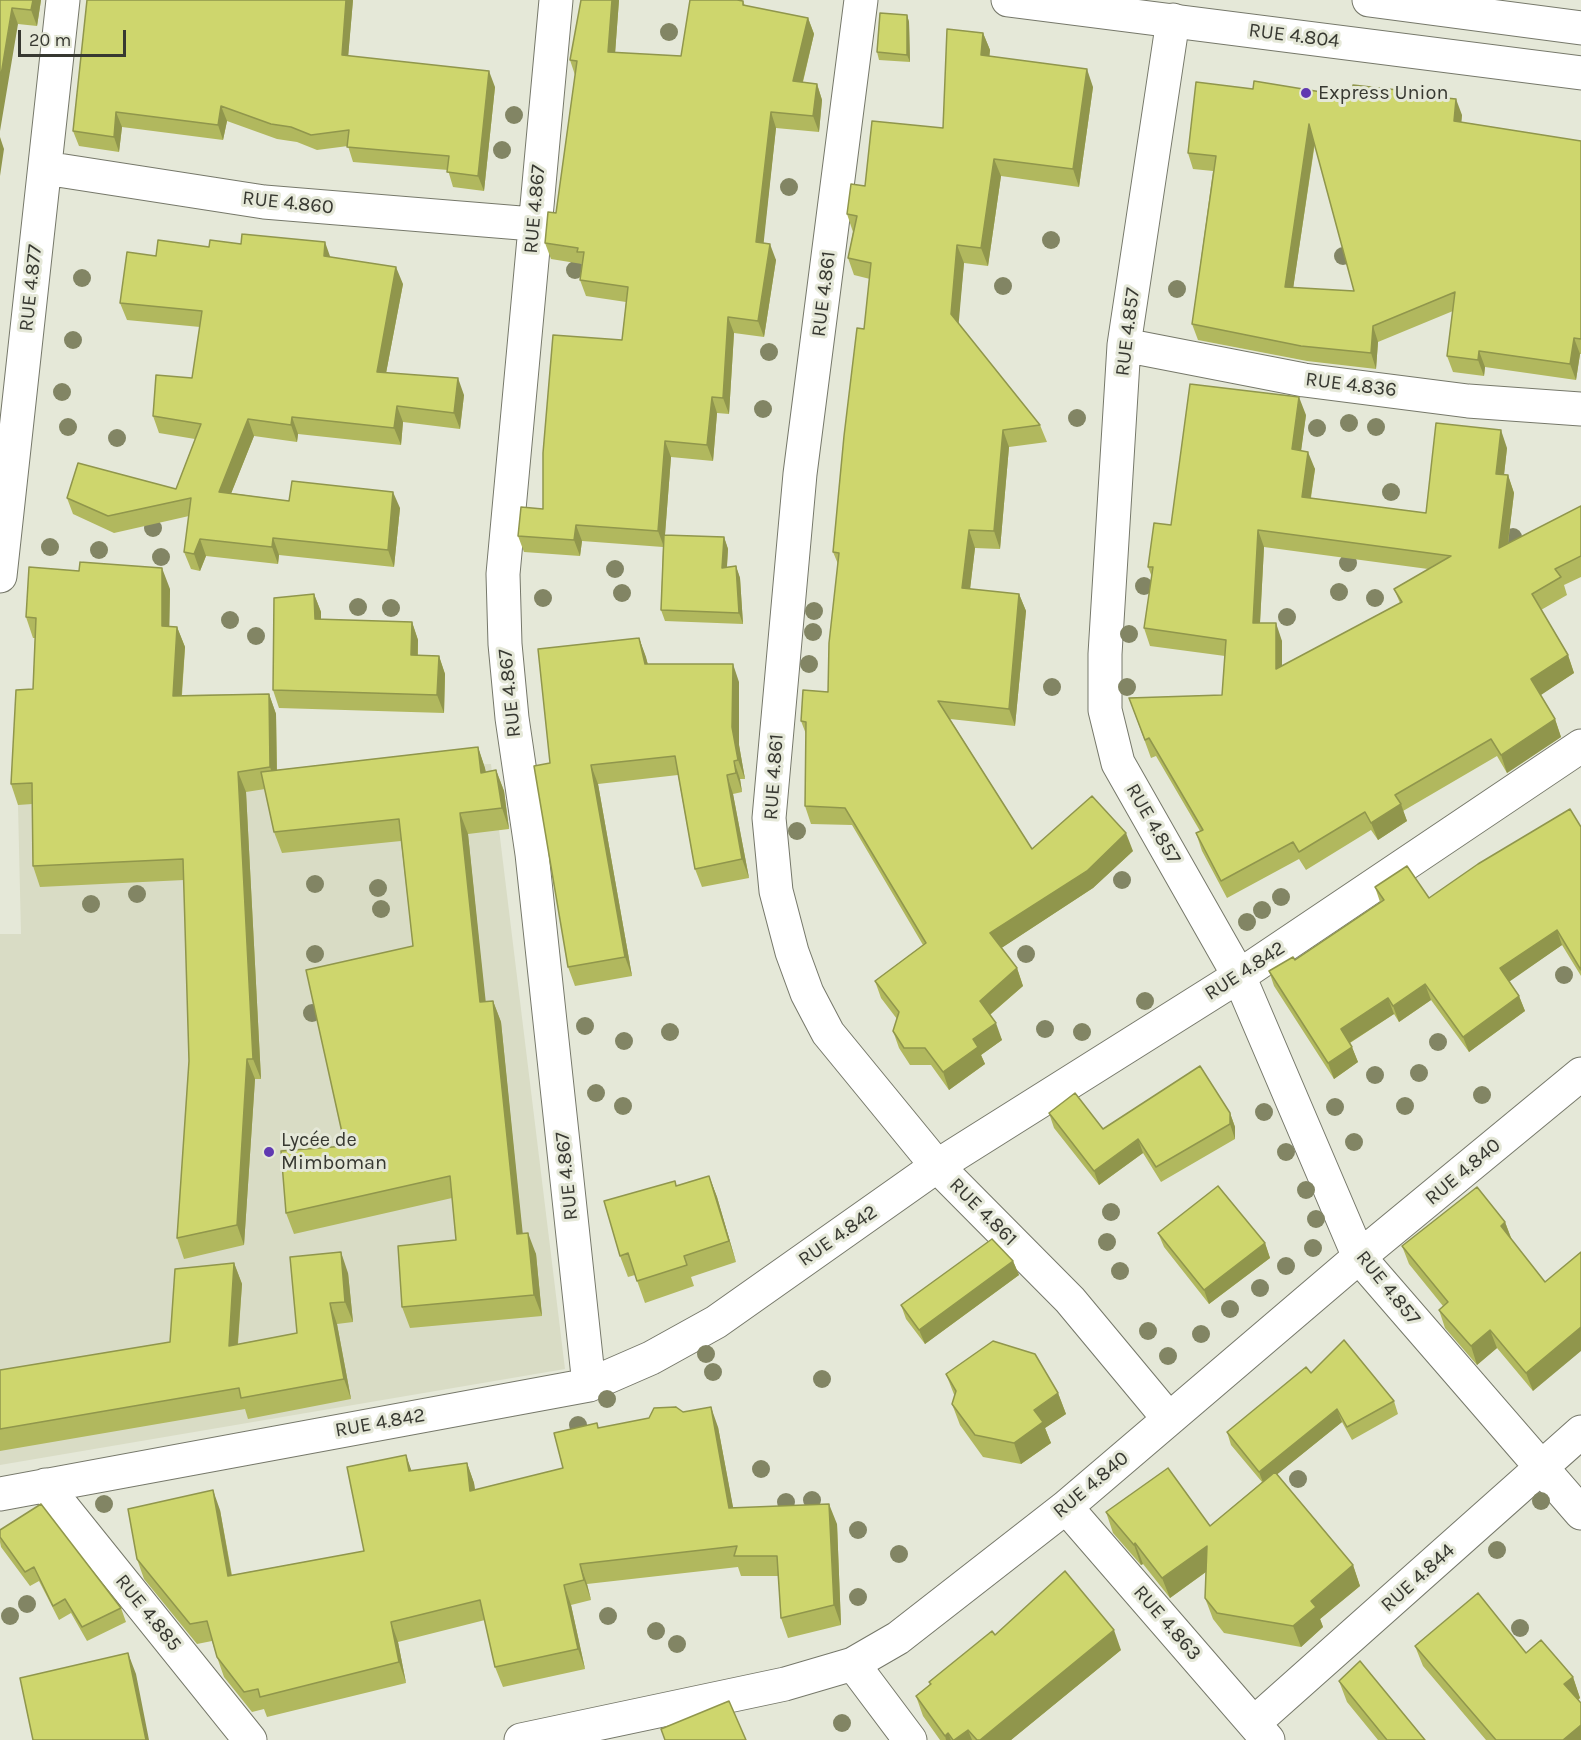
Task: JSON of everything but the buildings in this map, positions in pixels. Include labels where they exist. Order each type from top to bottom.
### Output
[{"type":"street","name":"RUE 4.877","points":[[0,576],[63,0]]},
{"type":"street","name":"RUE 4.867","points":[[556,0],[533,224],[504,574],[505,644],[512,718],[532,854],[589,1385]]},
{"type":"street","name":"RUE 4.861","points":[[861,0],[800,474],[769,818],[776,891],[792,952],[807,993],[828,1033],[937,1166],[1070,1300],[1169,1419]]},
{"type":"street","name":"RUE 4.804","points":[[1008,0],[1581,73]]},
{"type":"street","points":[[1369,0],[1581,28]]},
{"type":"street","name":"RUE 4.857","points":[[1173,21],[1124,345],[1105,654],[1105,710],[1118,763],[1239,976],[1359,1257],[1581,1513]]},
{"type":"street","name":"RUE 4.860","points":[[45,168],[264,202],[533,224]]},
{"type":"street","name":"RUE 4.836","points":[[1124,345],[1304,380],[1468,401],[1581,409]]},
{"type":"street","name":"RUE 4.842","points":[[0,1494],[589,1385],[651,1358],[716,1322],[937,1166],[1239,976],[1581,746]]},
{"type":"street","name":"RUE 4.840","points":[[521,1740],[572,1735],[784,1684],[853,1664],[908,1631],[1066,1506],[1359,1257],[1581,1074]]},
{"type":"street","name":"RUE 4.844","points":[[1261,1732],[1389,1605],[1581,1432]]},
{"type":"street","name":"RUE 4.885","points":[[45,1485],[250,1740]]},
{"type":"street","name":"RUE 4.863","points":[[1066,1506],[1261,1732]]},
{"type":"street","points":[[853,1664],[910,1740]]},
{"type":"shaded area","name":"Lycée de Mimboman","points":[[491,764],[565,1369],[0,1465],[0,934],[21,934],[18,805],[76,777]]},
{"type":"place","name":"Express Union","points":[[1306,93]]},
{"type":"place","name":"Lycée de Mimboman","points":[[269,1152]]}]
